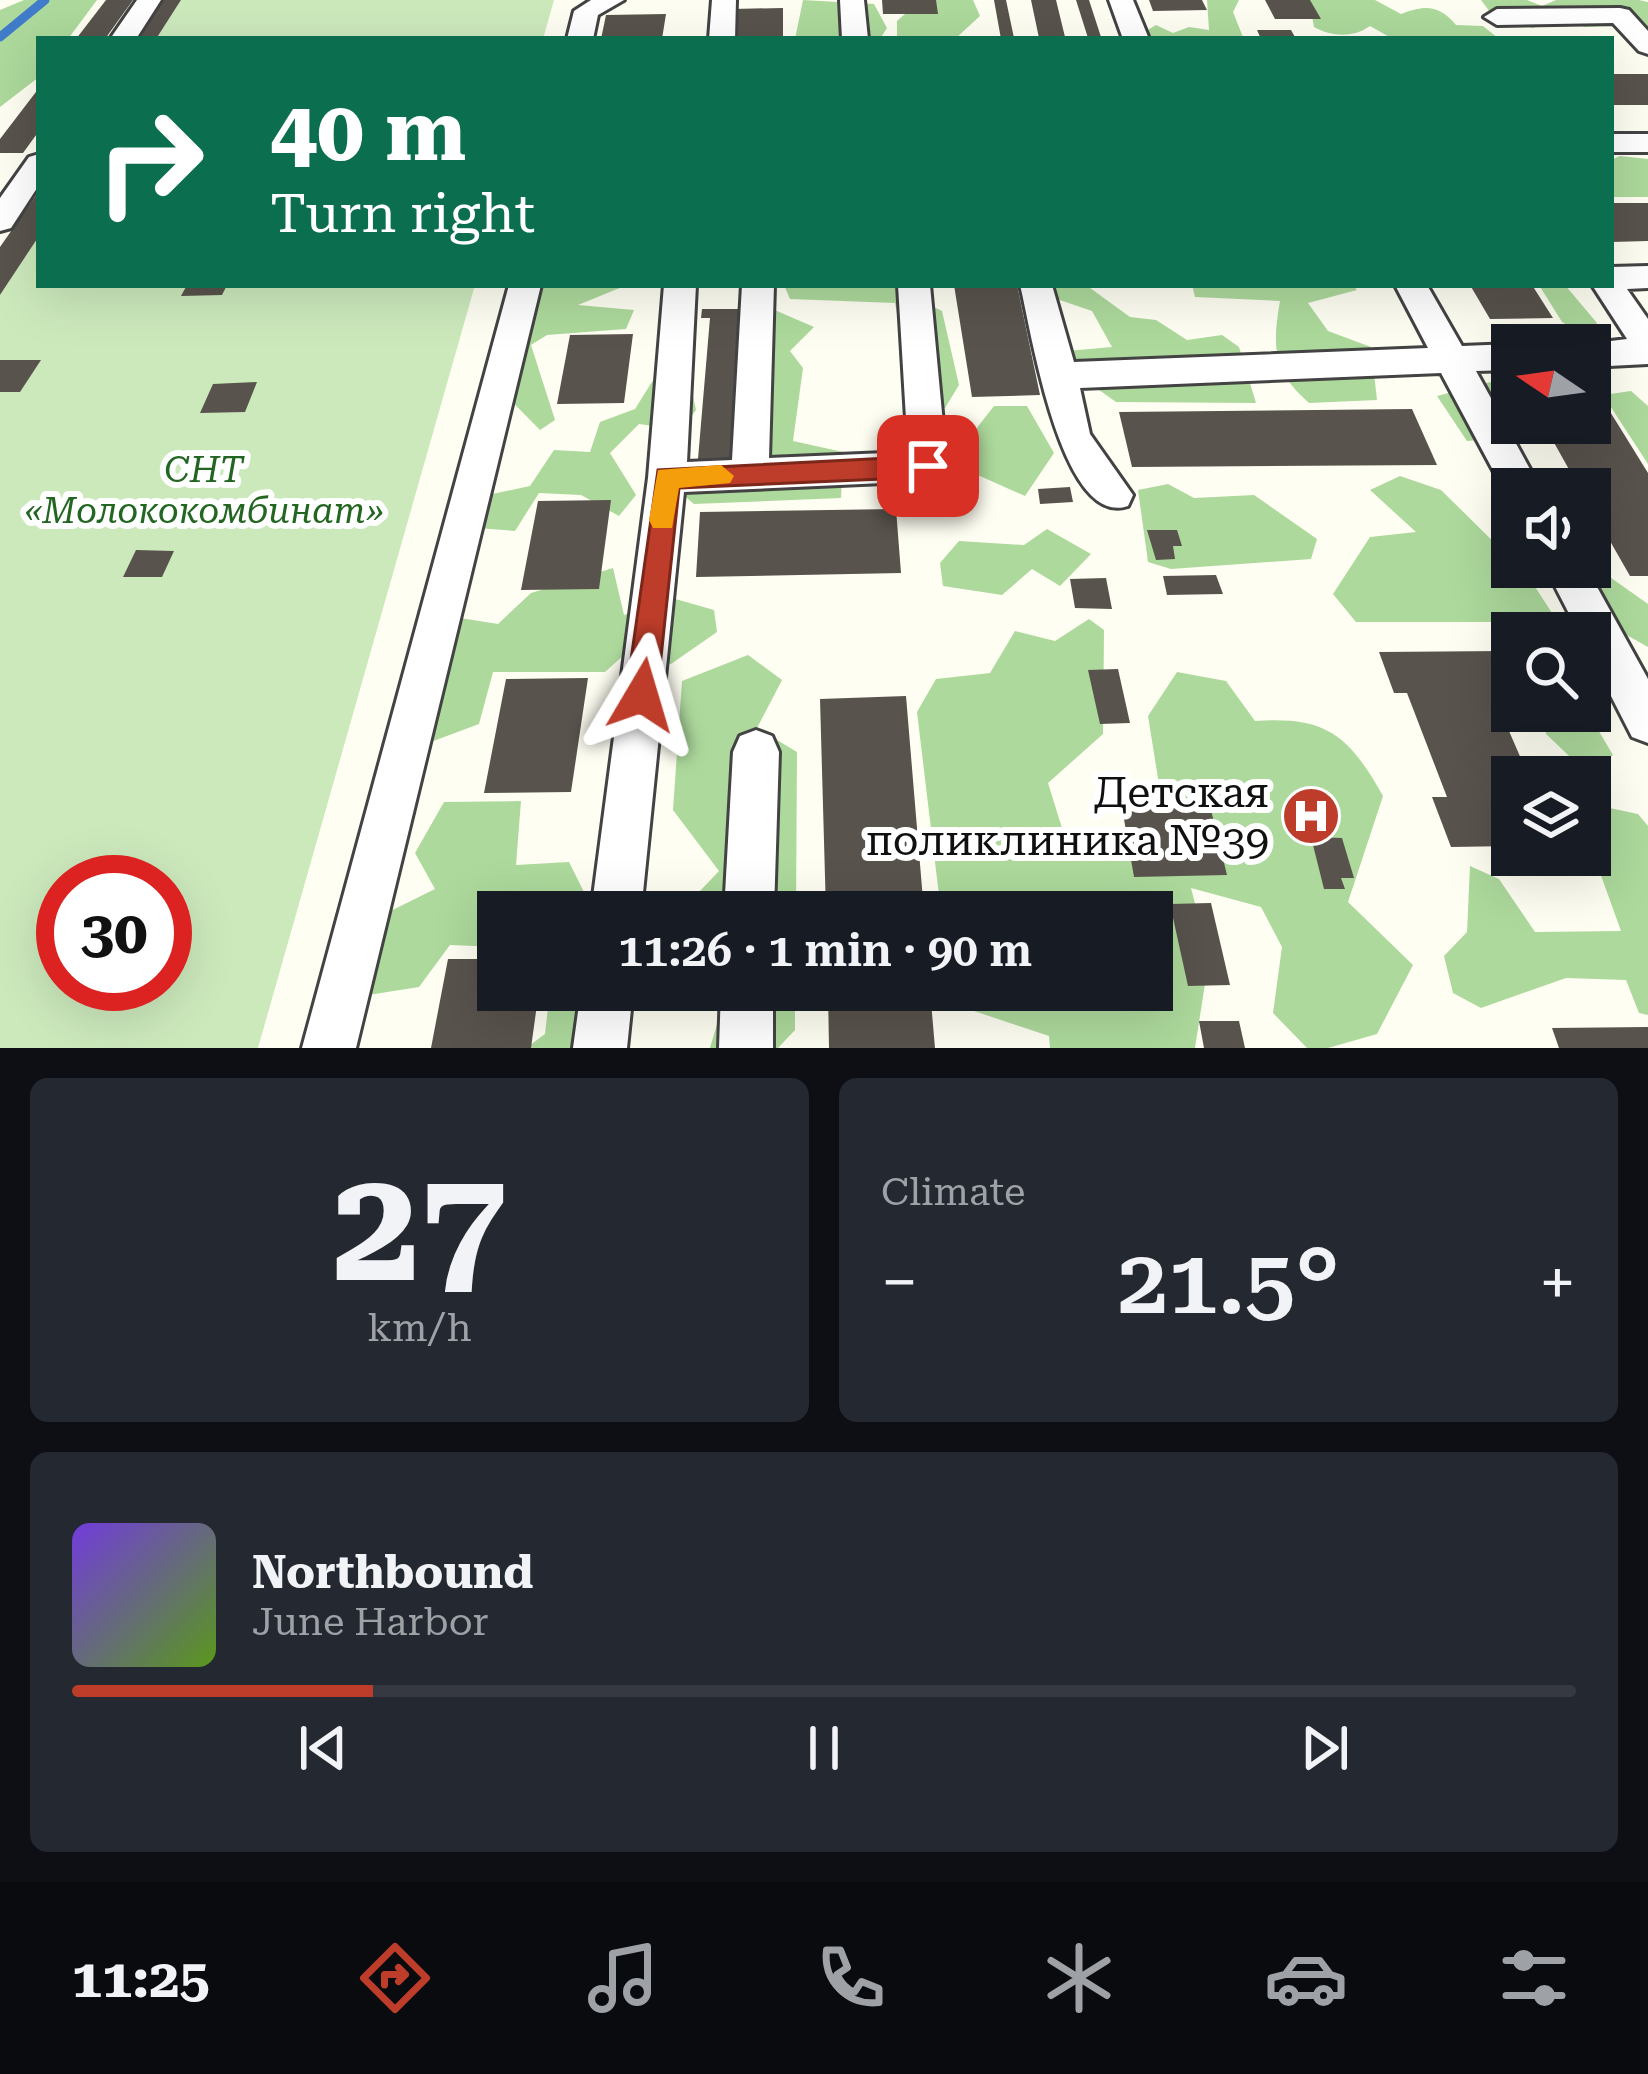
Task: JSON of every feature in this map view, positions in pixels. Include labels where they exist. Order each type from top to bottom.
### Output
[{"type":"street","points":[[125,36],[149,0]]},
{"type":"street","points":[[581,36],[586,11],[612,0]]},
{"type":"street","points":[[722,36],[724,0]]},
{"type":"street","points":[[852,0],[855,36]]},
{"type":"street","points":[[1121,0],[1135,36]]},
{"type":"street","points":[[1491,9],[1512,36]]},
{"type":"street","points":[[1491,9],[1620,16],[1648,46],[1614,46]]},
{"type":"street","points":[[1614,143],[1648,142]]},
{"type":"street","points":[[0,221],[27,176]]},
{"type":"street","points":[[1614,281],[1648,278]]},
{"type":"street","points":[[329,1048],[524,288]]},
{"type":"street","points":[[618,891],[667,478],[680,288]]},
{"type":"street","points":[[750,475],[758,288]]},
{"type":"street","points":[[667,478],[928,466],[914,288]]},
{"type":"street","points":[[1037,288],[1073,438],[1114,494]]},
{"type":"street","points":[[1414,288],[1510,468]]},
{"type":"street","points":[[1611,352],[1648,348],[1613,288]]},
{"type":"street","points":[[1060,376],[1491,358]]},
{"type":"street","points":[[1576,588],[1648,722]]},
{"type":"street","points":[[750,891],[756,752]]},
{"type":"street","points":[[600,1048],[604,1011]]},
{"type":"street","points":[[746,1048],[747,1011]]},
{"type":"green space","points":[[24,0],[97,0],[70,36],[36,36],[36,79],[0,107],[0,10]]},
{"type":"green space","points":[[181,0],[554,0],[544,36],[158,36]]},
{"type":"green space","points":[[803,0],[874,4],[887,28],[882,36],[796,36]]},
{"type":"green space","points":[[921,0],[973,0],[980,16],[958,36],[897,36],[897,21]]},
{"type":"green space","points":[[1207,0],[1239,0],[1233,12],[1243,36],[1138,36],[1156,25],[1173,33],[1189,27],[1209,30]]},
{"type":"green space","points":[[1309,0],[1375,0],[1401,14],[1431,8],[1456,25],[1483,26],[1495,36],[1388,36],[1370,26],[1357,33],[1335,34],[1314,27]]},
{"type":"green space","points":[[1481,0],[1527,0],[1542,6],[1556,0],[1639,0],[1648,2],[1648,29],[1637,25],[1585,27],[1558,19],[1533,28],[1496,20]]},
{"type":"green space","points":[[1614,159],[1648,159],[1648,197],[1614,197]]},
{"type":"green space","name":"СНТ «Молококомбинат»","points":[[36,241],[36,288],[474,288],[258,1048],[0,1048],[0,295]]},
{"type":"green space","points":[[510,288],[620,288],[578,305],[634,310],[626,329],[547,335],[531,345],[555,420],[540,430],[487,376],[513,352],[504,302]]},
{"type":"green space","points":[[785,288],[916,288],[907,294],[942,311],[959,385],[945,408],[914,407],[895,303],[790,299]]},
{"type":"green space","points":[[1039,288],[1090,288],[1130,317],[1156,320],[1187,340],[1222,335],[1239,347],[1256,403],[1116,402],[1064,365],[1067,351],[1112,347],[1092,311],[1048,296]]},
{"type":"green space","points":[[1193,288],[1355,288],[1308,303],[1328,331],[1371,347],[1377,400],[1309,403],[1297,391],[1278,358],[1280,301],[1195,297]]},
{"type":"green space","points":[[1541,288],[1568,288],[1597,323],[1565,324]]},
{"type":"green space","points":[[747,298],[814,327],[790,351],[803,368],[793,441],[843,452],[841,498],[694,504],[675,488],[686,460],[727,467],[770,444],[744,382],[752,357],[731,316]]},
{"type":"green space","points":[[665,361],[686,362],[696,410],[681,430],[639,424],[610,453],[636,495],[619,516],[581,495],[539,493],[515,531],[451,526],[473,498],[530,486],[554,450],[590,452],[600,422],[635,409]]},
{"type":"green space","points":[[1491,382],[1491,439],[1467,441],[1437,396]]},
{"type":"green space","points":[[1631,391],[1648,406],[1648,464],[1611,407],[1611,394]]},
{"type":"green space","points":[[994,406],[1027,406],[1054,453],[1025,496],[971,472],[976,429]]},
{"type":"green space","points":[[1400,476],[1441,490],[1491,539],[1491,588],[1536,588],[1551,612],[1491,612],[1491,622],[1356,622],[1333,594],[1370,537],[1416,532],[1370,490]]},
{"type":"green space","points":[[1168,484],[1194,498],[1254,495],[1317,539],[1311,559],[1171,569],[1148,562],[1138,490]]},
{"type":"green space","points":[[1047,529],[1091,554],[1060,586],[1032,569],[1002,595],[943,586],[940,563],[959,541],[1024,545]]},
{"type":"green space","points":[[613,568],[624,615],[672,598],[714,610],[717,632],[671,664],[625,654],[605,672],[493,672],[479,724],[420,746],[454,617],[498,624],[531,593]]},
{"type":"green space","points":[[1611,578],[1648,604],[1648,647],[1611,626],[1611,612],[1582,610],[1571,588],[1611,588]]},
{"type":"green space","points":[[1089,619],[1104,630],[1103,734],[1048,783],[1062,828],[1120,852],[1166,828],[1148,716],[1177,672],[1226,681],[1255,721],[1318,726],[1359,758],[1383,796],[1348,902],[1413,965],[1377,1034],[1328,1048],[1307,1048],[1273,1013],[1282,947],[1261,907],[1191,888],[1209,958],[1195,1048],[1050,1048],[1049,1036],[974,1011],[1173,1011],[1173,891],[938,891],[917,712],[936,679],[990,673],[1015,631],[1055,641]]},
{"type":"green space","points":[[748,655],[782,680],[757,728],[797,752],[796,891],[700,891],[719,871],[673,810],[682,681]]},
{"type":"green space","points":[[1599,732],[1613,755],[1569,756],[1546,734]]},
{"type":"green space","points":[[521,801],[516,865],[569,862],[584,891],[477,891],[477,946],[450,945],[419,987],[362,996],[348,932],[435,889],[415,853],[444,802]]},
{"type":"green space","points":[[1611,808],[1638,814],[1648,826],[1648,1015],[1639,1013],[1626,980],[1566,978],[1481,1008],[1453,993],[1444,956],[1467,932],[1470,866],[1499,879],[1535,932],[1621,931],[1601,876],[1611,876]]},
{"type":"green space","points":[[548,1011],[584,1011],[585,1048],[526,1048],[545,1034]]},
{"type":"green space","points":[[721,1011],[795,1011],[795,1030],[778,1048],[710,1048]]},
{"type":"building","points":[[106,0],[133,0],[107,36],[78,36]]},
{"type":"building","points":[[161,0],[181,0],[158,36],[137,36]]},
{"type":"building","points":[[882,0],[936,0],[938,14],[883,14]]},
{"type":"building","points":[[994,0],[1006,0],[1014,36],[1000,36]]},
{"type":"building","points":[[1031,0],[1056,0],[1065,36],[1039,36]]},
{"type":"building","points":[[1076,0],[1089,0],[1101,36],[1087,36]]},
{"type":"building","points":[[1149,0],[1202,0],[1207,10],[1153,11]]},
{"type":"building","points":[[1265,0],[1310,0],[1321,19],[1275,19]]},
{"type":"building","points":[[783,8],[783,36],[730,36],[732,9]]},
{"type":"building","points":[[666,14],[662,36],[602,36],[606,15]]},
{"type":"building","points":[[1257,30],[1291,30],[1294,36],[1260,36]]},
{"type":"building","points":[[1614,74],[1648,74],[1648,105],[1614,105]]},
{"type":"building","points":[[36,92],[36,135],[23,153],[0,153],[0,139]]},
{"type":"building","points":[[36,195],[36,241],[0,295],[0,247]]},
{"type":"building","points":[[1614,203],[1648,203],[1648,241],[1614,242]]},
{"type":"building","points":[[185,288],[226,288],[222,295],[181,296]]},
{"type":"building","points":[[954,288],[1018,288],[1040,395],[972,397]]},
{"type":"building","points":[[1472,288],[1534,288],[1553,318],[1490,319]]},
{"type":"building","points":[[702,309],[741,309],[739,329],[747,329],[746,346],[738,346],[731,459],[698,459],[710,318],[701,318]]},
{"type":"building","points":[[633,334],[624,403],[557,404],[570,335]]},
{"type":"building","points":[[0,360],[41,360],[20,392],[0,392]]},
{"type":"building","points":[[257,382],[245,412],[200,413],[213,384]]},
{"type":"building","points":[[1412,409],[1437,465],[1132,467],[1119,412]]},
{"type":"building","points":[[1611,413],[1648,473],[1648,576],[1630,576],[1611,543],[1611,468],[1568,468],[1555,444],[1611,444]]},
{"type":"building","points":[[1070,487],[1073,502],[1040,504],[1038,489]]},
{"type":"building","points":[[611,500],[599,589],[521,590],[538,501]]},
{"type":"building","points":[[896,509],[901,573],[696,577],[700,512]]},
{"type":"building","points":[[1147,530],[1177,530],[1182,546],[1173,546],[1175,559],[1156,560]]},
{"type":"building","points":[[136,550],[174,551],[162,577],[123,577]]},
{"type":"building","points":[[1216,575],[1223,594],[1167,595],[1163,576]]},
{"type":"building","points":[[1106,578],[1112,609],[1075,608],[1070,579]]},
{"type":"building","points":[[1491,651],[1491,732],[1509,732],[1520,756],[1491,756],[1491,846],[1451,847],[1432,797],[1447,797],[1407,693],[1394,693],[1379,652]]},
{"type":"building","points":[[1118,669],[1130,723],[1100,724],[1088,670]]},
{"type":"building","points":[[588,678],[571,792],[484,793],[506,679]]},
{"type":"building","points":[[906,696],[922,891],[825,891],[820,699]]},
{"type":"building","points":[[1121,802],[1209,802],[1227,875],[1134,877]]},
{"type":"building","points":[[1311,837],[1342,838],[1354,878],[1341,878],[1345,889],[1324,889]]},
{"type":"building","points":[[1211,903],[1230,985],[1188,986],[1173,904]]},
{"type":"building","points":[[448,959],[477,959],[477,1011],[536,1011],[531,1048],[431,1048]]},
{"type":"building","points":[[828,1011],[932,1011],[935,1048],[829,1048]]},
{"type":"building","points":[[1199,1021],[1239,1021],[1245,1048],[1204,1048]]},
{"type":"building","points":[[1648,1027],[1648,1048],[1559,1048],[1552,1028]]},
{"type":"waterway","points":[[0,37],[45,0]]},
{"type":"slow traffic","points":[[662,520],[667,478],[721,476]]},
{"type":"place","name":"Детская поликлиника №39","points":[[1311,816]]},
{"type":"route","points":[[642,695],[667,478],[928,466]]}]
